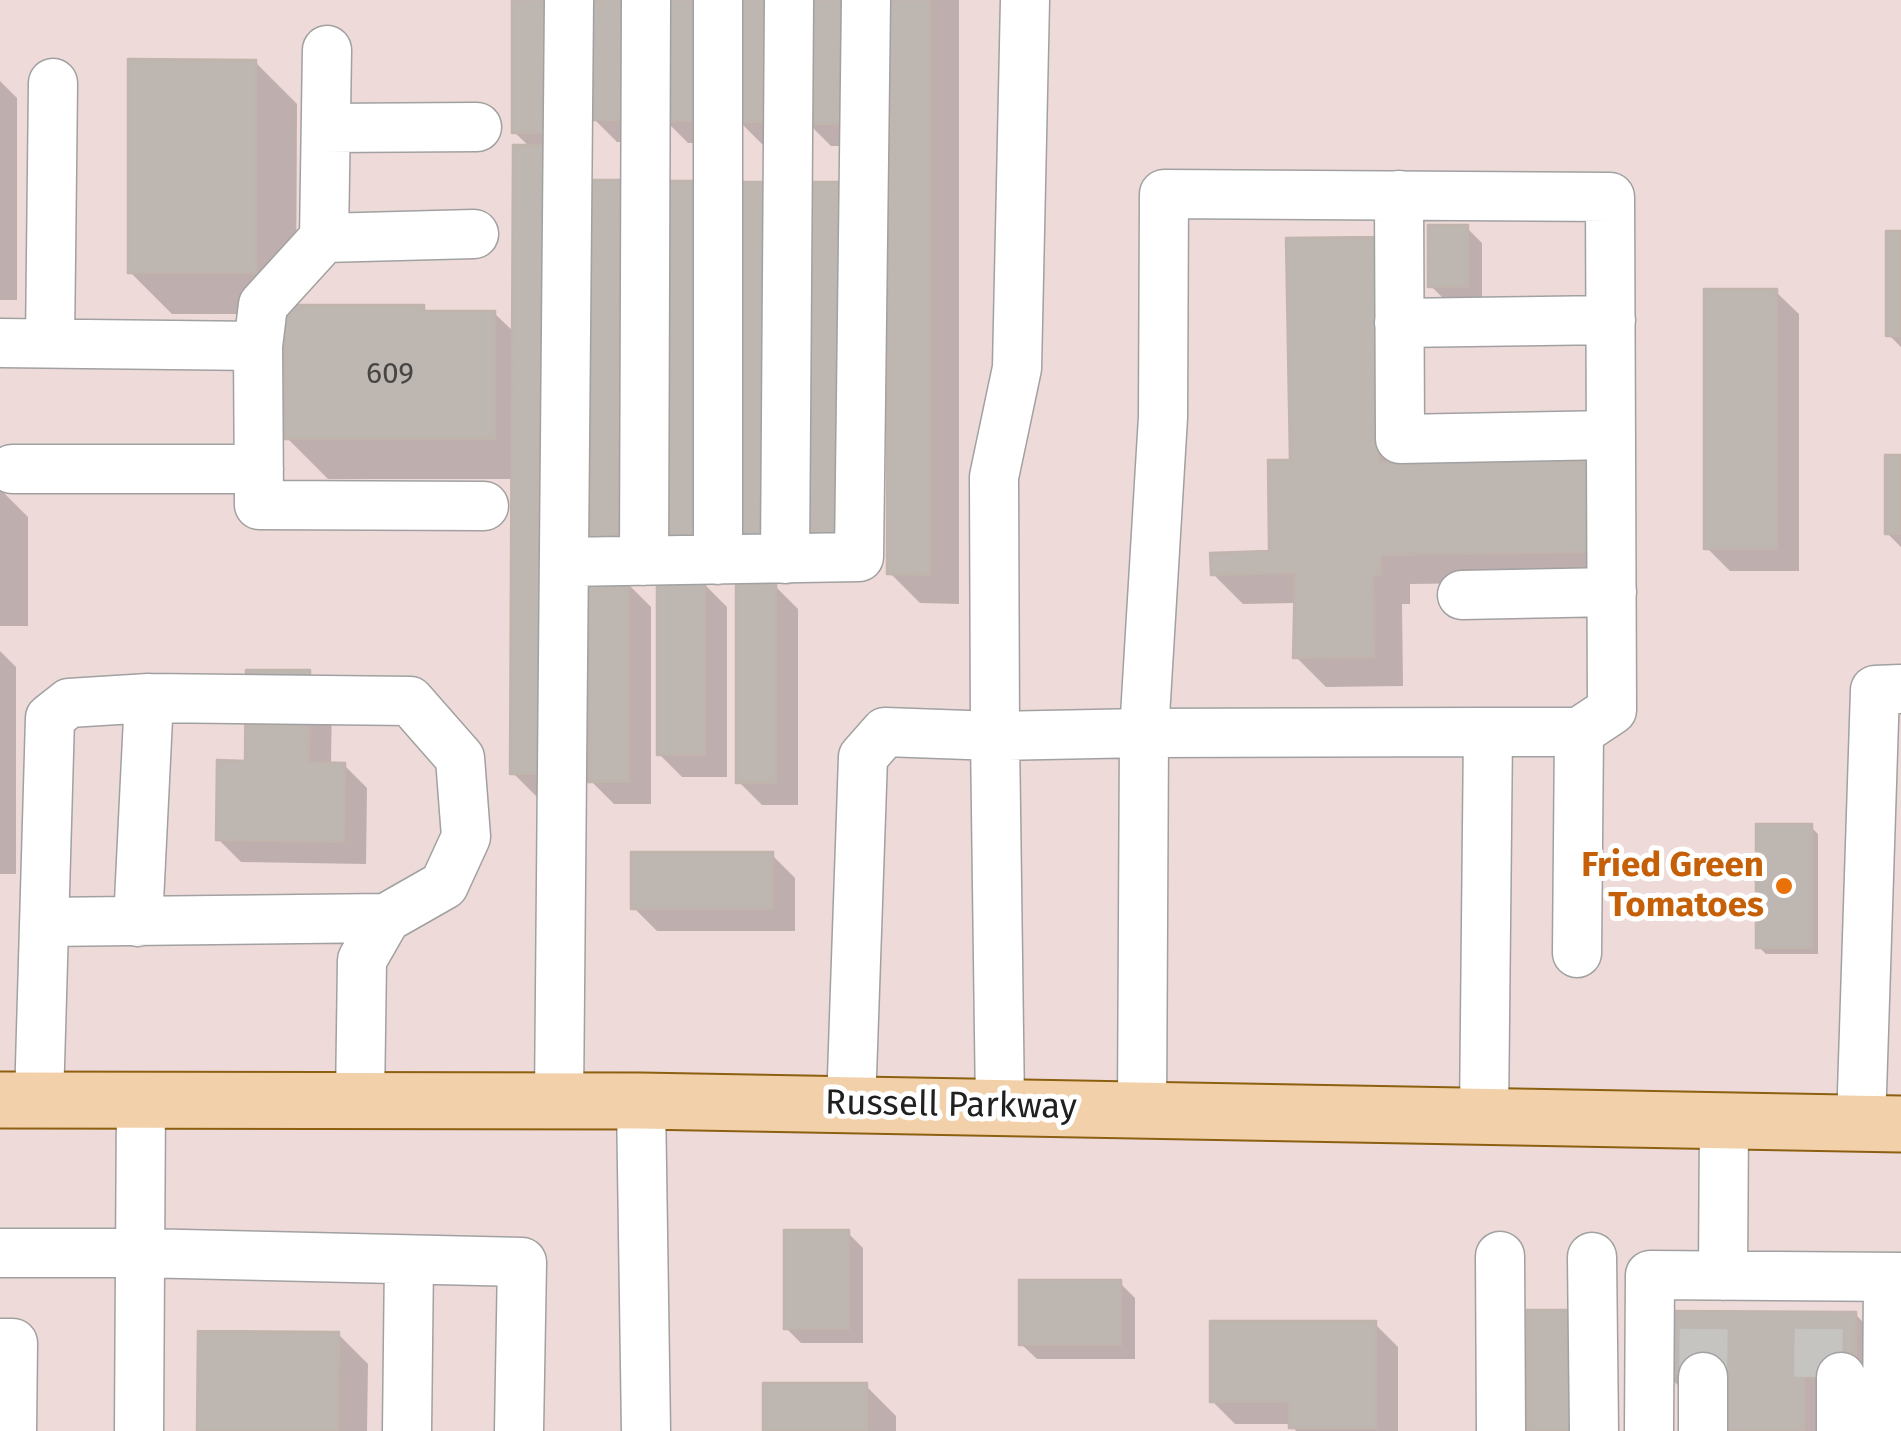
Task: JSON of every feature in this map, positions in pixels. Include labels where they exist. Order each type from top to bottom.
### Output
[{"type":"main road","name":"Russell Parkway","points":[[19,1100],[641,1101],[1881,1123]]},
{"type":"street","points":[[559,1101],[569,0]]},
{"type":"street","points":[[644,561],[646,0]]},
{"type":"street","points":[[718,0],[718,560]]},
{"type":"street","points":[[785,558],[789,0]]},
{"type":"street","points":[[564,562],[859,557],[866,0]]},
{"type":"street","points":[[1000,1107],[994,476],[1017,368],[1025,0]]},
{"type":"street","points":[[327,50],[324,238],[263,305],[258,346],[259,505],[484,506]]},
{"type":"street","points":[[50,343],[53,83]]},
{"type":"street","points":[[326,128],[477,127]]},
{"type":"street","points":[[851,1105],[863,757],[885,732],[995,736],[1144,733],[1579,732],[1612,710],[1610,197],[1164,194],[1163,416],[1144,733],[1142,1110]]},
{"type":"street","points":[[1398,195],[1400,439],[1611,436]]},
{"type":"street","points":[[324,238],[474,234]]},
{"type":"street","points":[[1399,323],[1611,320]]},
{"type":"street","points":[[0,342],[258,346]]},
{"type":"street","points":[[12,469],[259,469]]},
{"type":"street","points":[[1462,595],[1612,592]]},
{"type":"street","points":[[1881,1123],[1875,690],[1901,690]]},
{"type":"street","points":[[138,922],[149,698]]},
{"type":"street","points":[[19,1100],[44,922],[50,718],[70,703],[149,698],[410,701],[460,758],[466,837],[444,885],[386,918],[44,922]]},
{"type":"street","points":[[1484,1116],[1488,732]]},
{"type":"street","points":[[1577,953],[1579,732]]},
{"type":"street","points":[[360,1101],[362,960],[386,918]]},
{"type":"street","points":[[138,1431],[141,1101]]},
{"type":"street","points":[[641,1101],[646,1431]]},
{"type":"street","points":[[1594,1431],[1668,1280],[1724,1120]]},
{"type":"street","points":[[0,1254],[140,1253],[522,1262],[519,1431]]},
{"type":"street","points":[[1500,1256],[1502,1431]]},
{"type":"street","points":[[408,1431],[410,1260]]},
{"type":"street","points":[[1668,1280],[1852,1288],[1887,1431]]},
{"type":"street","points":[[1649,1431],[1668,1280]]},
{"type":"street","points":[[0,1343],[12,1343],[12,1431]]},
{"type":"street","points":[[1680,1431],[1692,1377],[1703,1431]]},
{"type":"street","points":[[1818,1431],[1830,1378],[1841,1431]]},
{"type":"shaded area","points":[[0,0],[1901,0],[1901,1431],[0,1431]]},
{"type":"building","points":[[512,0],[552,0],[552,133],[512,133]]},
{"type":"building","points":[[592,0],[630,0],[630,120],[592,120]]},
{"type":"building","points":[[662,0],[703,0],[703,121],[662,121]]},
{"type":"building","points":[[736,0],[773,0],[773,122],[736,122]]},
{"type":"building","points":[[806,0],[850,0],[850,124],[806,124]]},
{"type":"building","points":[[888,0],[930,0],[930,575],[887,574]]},
{"type":"building","points":[[128,59],[256,60],[256,273],[128,273]]},
{"type":"building","points":[[513,145],[552,145],[549,774],[510,774]]},
{"type":"building","points":[[590,180],[630,180],[630,540],[590,540]]},
{"type":"building","points":[[663,181],[701,181],[700,542],[662,542]]},
{"type":"building","points":[[733,182],[772,182],[772,542],[733,542]]},
{"type":"building","points":[[804,182],[844,182],[844,541],[804,541]]},
{"type":"building","points":[[1428,225],[1468,225],[1468,287],[1428,287]]},
{"type":"building","points":[[1886,231],[1901,231],[1901,336],[1886,336]]},
{"type":"building","points":[[1375,237],[1379,463],[1593,460],[1594,552],[1381,555],[1381,575],[1373,575],[1374,657],[1293,658],[1295,573],[1211,575],[1210,553],[1269,551],[1268,460],[1290,460],[1286,238]]},
{"type":"building","points":[[1704,289],[1777,289],[1777,549],[1704,549]]},
{"type":"building","points":[[284,305],[424,305],[424,311],[495,311],[495,439],[284,439]]},
{"type":"building","points":[[1885,455],[1901,455],[1901,534],[1885,534]]},
{"type":"building","points":[[588,581],[629,581],[629,782],[588,782]]},
{"type":"building","points":[[657,581],[705,581],[705,755],[657,755]]},
{"type":"building","points":[[736,583],[776,583],[776,783],[736,783]]},
{"type":"building","points":[[246,670],[310,670],[309,762],[345,763],[344,842],[216,840],[217,760],[245,761]]},
{"type":"building","name":"Fried Green Tomatoes","points":[[1756,824],[1812,824],[1812,948],[1756,948]]},
{"type":"building","points":[[631,852],[773,852],[773,909],[631,909]]},
{"type":"building","points":[[784,1230],[849,1230],[849,1329],[784,1329]]},
{"type":"building","points":[[1019,1280],[1121,1280],[1121,1345],[1019,1345]]},
{"type":"building","points":[[1527,1310],[1580,1310],[1580,1431],[1527,1431]]},
{"type":"building","points":[[1666,1311],[1856,1312],[1856,1378],[1805,1377],[1804,1431],[1719,1431],[1720,1377],[1666,1377]]},
{"type":"building","points":[[1210,1321],[1376,1321],[1376,1428],[1289,1428],[1289,1402],[1210,1402]]},
{"type":"building","points":[[198,1331],[339,1332],[338,1431],[197,1431]]},
{"type":"building","points":[[763,1383],[867,1383],[867,1431],[763,1431]]},
{"type":"tunnel","points":[[1703,1377],[1704,1311]]},
{"type":"tunnel","points":[[1818,1377],[1819,1311]]},
{"type":"place","name":"Fried Green Tomatoes","points":[[1784,886]]}]
